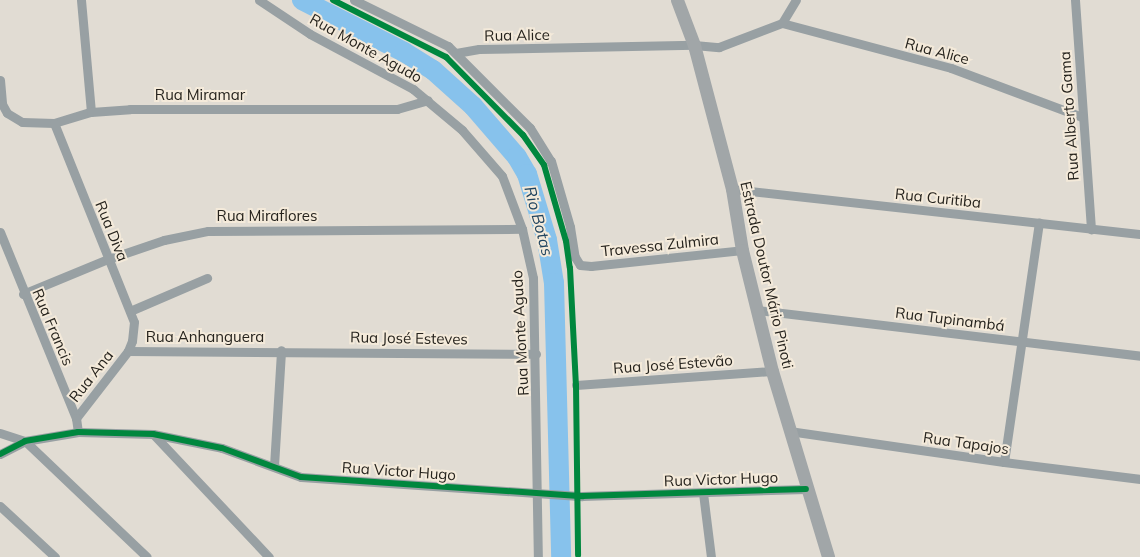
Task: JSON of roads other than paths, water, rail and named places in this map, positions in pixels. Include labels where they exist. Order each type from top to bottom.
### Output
[{"type":"street","points":[[81,0],[91,112]]},
{"type":"street","name":"Rua Monte Agudo","points":[[259,0],[310,34],[413,89],[428,100],[485,154],[502,176],[522,229],[533,278],[541,493],[538,557]]},
{"type":"street","points":[[354,0],[437,40],[456,53]]},
{"type":"street","name":"Estrada Doutor Mário Pinoti","points":[[677,0],[694,45],[732,188],[742,250],[772,371],[806,489],[828,557]]},
{"type":"street","points":[[782,23],[796,0]]},
{"type":"street","name":"Rua Alberto Gama","points":[[1075,0],[1091,229]]},
{"type":"street","name":"Rua Alice","points":[[456,53],[479,50],[694,45],[719,47],[782,23],[951,68],[1082,116]]},
{"type":"street","name":"Travessa Zulmira","points":[[456,53],[530,128],[547,151],[563,200],[575,257],[580,265],[591,266],[742,250]]},
{"type":"street","name":"Rua Miramar","points":[[0,80],[2,104],[14,119],[54,123],[91,112],[138,109],[397,109],[428,100]]},
{"type":"street","name":"Rua Diva","points":[[54,123],[130,311],[134,330],[128,351]]},
{"type":"street","name":"Rua Curitiba","points":[[732,188],[1140,234]]},
{"type":"street","points":[[1004,462],[1039,223]]},
{"type":"street","name":"Rua Miraflores","points":[[23,294],[108,259],[164,240],[208,231],[522,229]]},
{"type":"street","name":"Rua Francis","points":[[0,232],[4,257],[23,294],[76,418],[78,432]]},
{"type":"street","points":[[130,311],[207,278]]},
{"type":"street","name":"Rua Tupinambá","points":[[757,310],[1140,356]]},
{"type":"street","points":[[274,466],[281,350]]},
{"type":"street","name":"Rua José Esteves","points":[[281,350],[536,354]]},
{"type":"street","name":"Rua Anhanguera","points":[[128,351],[281,350]]},
{"type":"street","name":"Rua Ana","points":[[76,418],[128,351]]},
{"type":"street","name":"Rua José Estevão","points":[[576,385],[772,371]]},
{"type":"street","name":"Rua Tapajos","points":[[789,431],[1004,462],[1140,479]]},
{"type":"street","points":[[0,432],[25,441],[147,557]]},
{"type":"street","name":"Rua Victor Hugo","points":[[0,454],[25,441],[78,432],[152,434],[222,448],[301,477],[567,496],[806,489]]},
{"type":"street","points":[[152,434],[269,557]]},
{"type":"street","points":[[703,493],[711,557]]},
{"type":"street","points":[[0,506],[55,557]]},
{"type":"waterway","name":"Rio Botas","points":[[302,0],[404,52],[433,70],[473,106],[517,157],[527,174],[547,240],[554,283],[561,557]]}]
